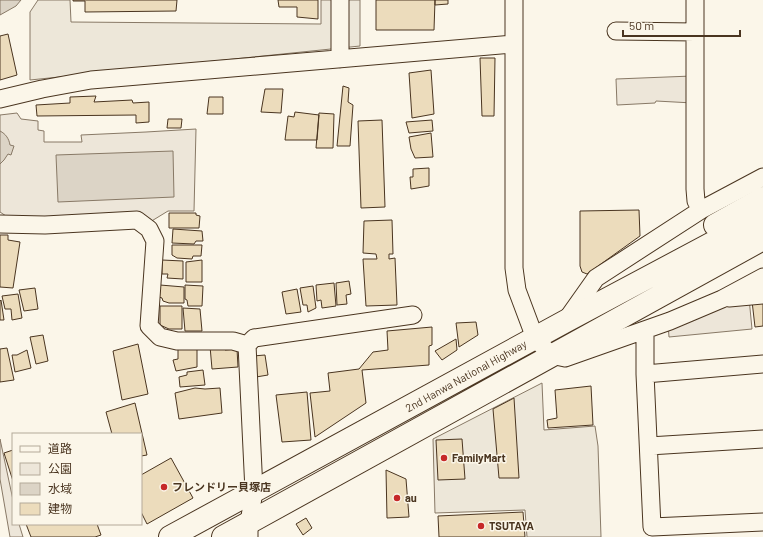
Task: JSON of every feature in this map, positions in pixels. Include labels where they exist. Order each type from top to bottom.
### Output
[{"type":"highway","points":[[753,223],[763,198]]},
{"type":"highway","name":"2nd Hanwa National Highway","points":[[170,537],[692,254],[700,234],[753,223]]},
{"type":"highway","name":"2nd Hanwa National Highway","points":[[223,537],[249,530],[551,355],[645,303],[732,262],[753,223]]},
{"type":"highway","points":[[732,262],[763,252]]},
{"type":"street","points":[[340,0],[340,59]]},
{"type":"street","points":[[514,0],[514,268],[517,290],[536,338],[551,355],[565,358],[645,330],[722,299],[763,276]]},
{"type":"street","points":[[696,0],[695,189],[696,201],[701,210]]},
{"type":"street","points":[[616,31],[695,32]]},
{"type":"street","points":[[0,99],[42,89],[91,80],[514,44]]},
{"type":"street","points":[[566,321],[596,278],[701,210],[763,177]]},
{"type":"street","points":[[0,224],[45,225],[137,220],[149,229],[155,241],[149,326],[160,337],[177,342],[233,341],[246,345]]},
{"type":"street","points":[[722,299],[763,295]]},
{"type":"street","points":[[246,345],[254,338],[413,315]]},
{"type":"street","points":[[645,330],[645,374],[652,527],[763,522]]},
{"type":"street","points":[[246,345],[254,491],[249,530]]},
{"type":"street","points":[[645,374],[763,364]]},
{"type":"street","points":[[649,446],[763,439]]},
{"type":"green space","points":[[692,76],[693,103],[656,101],[655,103],[617,105],[616,79]]},
{"type":"green space","points":[[17,113],[21,119],[38,121],[38,130],[44,131],[44,142],[82,142],[81,135],[196,129],[194,211],[168,211],[150,222],[9,218],[0,212],[0,115]]},
{"type":"green space","points":[[749,298],[752,329],[669,337],[668,324]]},
{"type":"green space","points":[[0,439],[12,495],[12,525],[19,525],[23,537],[10,537],[0,479]]},
{"type":"shaded area","points":[[38,0],[70,0],[71,22],[321,24],[321,0],[360,0],[360,46],[30,80],[30,12]]},
{"type":"shaded area","points":[[542,383],[544,430],[595,426],[598,446],[601,537],[527,537],[525,510],[435,513],[433,439]]},
{"type":"water","points":[[0,0],[21,0],[16,6],[0,15]]},
{"type":"water","points":[[0,131],[7,137],[10,145],[14,146],[11,155],[8,154],[0,164]]},
{"type":"water","points":[[173,151],[174,197],[58,202],[56,155]]},
{"type":"building","points":[[73,0],[177,0],[176,11],[85,12],[85,1]]},
{"type":"building","points":[[278,0],[318,0],[318,19],[297,17],[297,7],[279,7]]},
{"type":"building","points":[[376,0],[435,0],[434,30],[376,30]]},
{"type":"building","points":[[435,0],[448,0],[448,4],[435,5]]},
{"type":"building","points":[[8,34],[17,75],[0,80],[0,36]]},
{"type":"building","points":[[480,58],[495,58],[494,116],[482,116]]},
{"type":"building","points":[[431,70],[434,114],[412,118],[409,73]]},
{"type":"building","points":[[343,86],[349,88],[348,102],[353,105],[350,146],[337,146]]},
{"type":"building","points":[[265,89],[283,89],[281,113],[261,112]]},
{"type":"building","points":[[96,96],[94,102],[132,100],[133,103],[149,102],[149,122],[136,123],[136,115],[37,116],[36,105],[70,103],[70,97]]},
{"type":"building","points":[[209,97],[223,97],[223,114],[207,114]]},
{"type":"building","points":[[295,112],[319,115],[317,140],[285,140],[288,116],[294,117]]},
{"type":"building","points":[[319,113],[334,114],[333,148],[316,148]]},
{"type":"building","points":[[168,119],[182,119],[181,128],[167,128]]},
{"type":"building","points":[[382,120],[385,207],[361,208],[358,121]]},
{"type":"building","points":[[432,120],[433,131],[409,133],[406,122]]},
{"type":"building","points":[[431,133],[433,157],[415,158],[411,149],[409,137]]},
{"type":"building","points":[[429,168],[429,186],[411,189],[410,177],[413,177],[413,169]]},
{"type":"building","points":[[639,210],[640,236],[587,274],[582,272],[580,266],[580,211]]},
{"type":"building","points":[[169,213],[196,213],[196,215],[200,216],[199,228],[169,228]]},
{"type":"building","points":[[392,220],[393,254],[389,254],[389,259],[395,258],[397,305],[366,306],[363,259],[377,259],[376,254],[363,253],[364,221]]},
{"type":"building","points":[[173,229],[202,231],[203,241],[196,241],[194,244],[172,243]]},
{"type":"building","points":[[0,235],[8,235],[8,240],[20,242],[13,288],[0,287]]},
{"type":"building","points":[[172,245],[202,245],[201,256],[193,256],[192,259],[177,258],[172,255]]},
{"type":"building","points":[[162,260],[183,261],[183,279],[167,278],[168,274],[162,274]]},
{"type":"building","points":[[202,260],[202,282],[186,282],[186,262]]},
{"type":"building","points":[[349,281],[351,294],[346,295],[347,304],[337,305],[336,283]]},
{"type":"building","points":[[334,283],[336,306],[322,308],[321,300],[317,301],[316,285]]},
{"type":"building","points":[[160,285],[184,287],[184,303],[169,303],[163,301],[162,298],[159,297]]},
{"type":"building","points":[[185,285],[203,286],[202,306],[188,306],[187,300],[185,299]]},
{"type":"building","points":[[313,286],[316,308],[308,312],[307,305],[303,305],[300,288]]},
{"type":"building","points":[[35,288],[38,309],[24,311],[19,290]]},
{"type":"building","points":[[297,289],[301,312],[286,314],[282,292]]},
{"type":"building","points":[[18,294],[22,318],[12,320],[11,309],[5,309],[2,296]]},
{"type":"building","points":[[1,300],[4,320],[0,320]]},
{"type":"building","points":[[763,300],[763,326],[755,327],[752,301]]},
{"type":"building","points":[[160,306],[182,306],[182,329],[169,329],[160,325]]},
{"type":"building","points":[[183,308],[200,309],[202,331],[185,331]]},
{"type":"building","points":[[476,322],[478,335],[459,347],[456,323]]},
{"type":"building","points":[[432,327],[432,345],[429,346],[429,365],[362,370],[366,403],[315,437],[310,393],[330,391],[328,373],[359,369],[373,352],[388,350],[387,331]]},
{"type":"building","points":[[43,335],[48,361],[36,364],[30,337]]},
{"type":"building","points":[[456,339],[457,350],[442,360],[435,351]]},
{"type":"building","points":[[138,344],[148,394],[122,400],[113,351]]},
{"type":"building","points":[[210,346],[223,346],[225,350],[237,349],[238,367],[212,369]]},
{"type":"building","points":[[7,348],[14,380],[0,382],[0,349]]},
{"type":"building","points":[[197,348],[197,367],[176,371],[173,360],[178,359],[178,349]]},
{"type":"building","points":[[27,350],[31,368],[15,372],[12,355],[17,355]]},
{"type":"building","points":[[265,355],[268,375],[256,377],[253,356]]},
{"type":"building","points":[[203,370],[205,385],[180,387],[179,377],[187,375],[187,372]]},
{"type":"building","points":[[591,386],[593,425],[548,428],[547,420],[557,418],[555,390]]},
{"type":"building","points":[[195,388],[220,388],[222,413],[179,419],[175,393]]},
{"type":"building","points":[[307,392],[311,440],[282,442],[276,395]]},
{"type":"building","points":[[514,398],[519,478],[499,478],[493,409]]},
{"type":"building","points":[[135,403],[142,433],[112,433],[106,412]]},
{"type":"building","points":[[142,433],[147,455],[142,456]]},
{"type":"building","points":[[462,439],[465,479],[438,480],[436,440]]},
{"type":"building","points":[[12,450],[12,478],[4,453]]},
{"type":"building","name":"フレンドリー貝塚店","points":[[171,458],[193,498],[147,524],[142,514],[142,474]]},
{"type":"building","name":"au","points":[[386,470],[406,479],[409,517],[387,518]]},
{"type":"building","name":"TSUTAYA","points":[[523,512],[525,537],[439,537],[438,516]]},
{"type":"building","points":[[306,518],[312,528],[303,535],[296,524]]},
{"type":"building","points":[[26,525],[97,525],[101,535],[95,537],[31,537]]},
{"type":"place","name":"FamilyMart","points":[[444,458]]},
{"type":"place","name":"フレンドリー貝塚店","points":[[164,487]]},
{"type":"place","name":"au","points":[[397,498]]},
{"type":"place","name":"TSUTAYA","points":[[481,526]]}]
